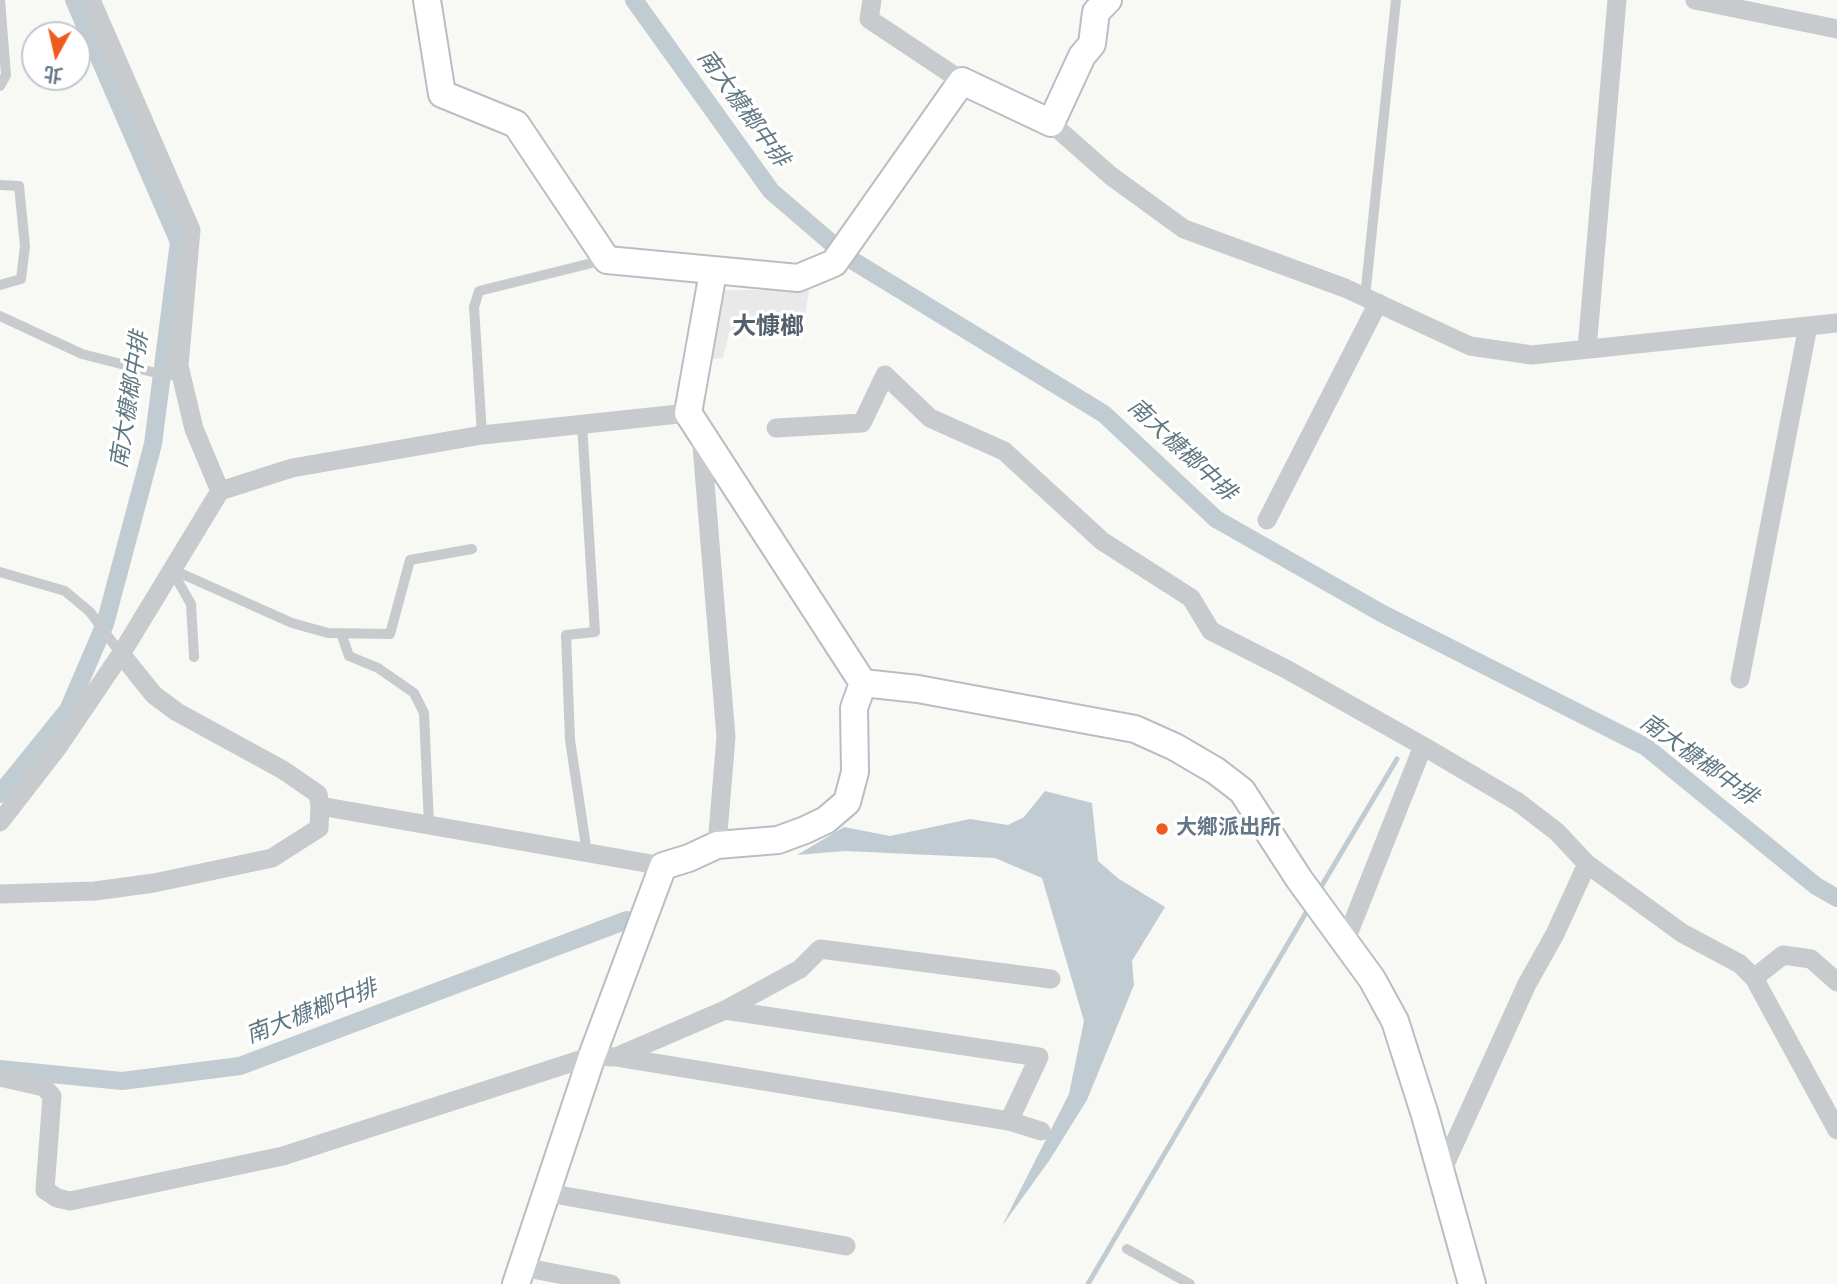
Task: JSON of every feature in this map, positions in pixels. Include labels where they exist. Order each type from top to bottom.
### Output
[{"type":"street","points":[[91,0],[191,230],[179,366],[194,429],[220,491]]},
{"type":"street","points":[[427,0],[442,94],[516,124],[607,260],[798,278],[834,262],[962,81]]},
{"type":"street","points":[[872,0],[869,19],[962,81],[1051,122],[1111,176],[1184,229],[1372,300],[1470,346],[1532,355],[1837,323]]},
{"type":"street","points":[[1051,122],[1082,56],[1093,44],[1096,12],[1108,0]]},
{"type":"street","points":[[1587,349],[1617,0]]},
{"type":"street","points":[[1695,0],[1837,29]]},
{"type":"street","points":[[713,272],[694,424],[726,737],[717,845]]},
{"type":"street","points":[[1267,520],[1372,300]]},
{"type":"street","points":[[1740,678],[1808,326]]},
{"type":"street","points":[[776,428],[862,423],[885,375],[930,418],[1004,451],[1102,541],[1191,598],[1211,631],[1286,669],[1518,802],[1557,832],[1587,864],[1682,933],[1740,964],[1754,978],[1837,1130]]},
{"type":"street","points":[[0,822],[58,747],[121,654],[220,491],[292,468],[482,435],[582,424],[694,424]]},
{"type":"street","points":[[694,424],[863,683]]},
{"type":"street","points":[[0,894],[95,891],[154,883],[272,858],[319,828],[318,794],[283,770],[177,712],[154,695],[121,654]]},
{"type":"street","points":[[320,806],[663,866],[717,845],[778,840],[826,820],[848,802],[855,772],[854,708],[863,683]]},
{"type":"street","points":[[863,683],[918,689],[1135,729],[1175,747],[1216,771],[1242,792],[1372,979],[1395,1021],[1472,1284]]},
{"type":"street","points":[[1345,942],[1423,746]]},
{"type":"street","points":[[1441,1173],[1527,984],[1555,934],[1587,864]]},
{"type":"street","points":[[611,1284],[519,1276],[548,1193],[604,1057],[663,866]]},
{"type":"street","points":[[0,1077],[44,1087],[52,1096],[45,1190],[57,1198],[70,1201],[283,1156],[604,1057],[725,1010],[800,969],[820,949],[1051,978]]},
{"type":"street","points":[[1754,978],[1783,955],[1811,959],[1837,982]]},
{"type":"street","points":[[725,1010],[1039,1057],[1009,1122]]},
{"type":"street","points":[[604,1057],[1009,1122],[1041,1130]]},
{"type":"street","points":[[548,1193],[846,1246]]},
{"type":"lane","points":[[0,0],[6,75],[0,86]]},
{"type":"lane","points":[[1372,300],[1396,0]]},
{"type":"lane","points":[[0,185],[19,186],[25,246],[21,279],[0,285]]},
{"type":"lane","points":[[482,435],[474,307],[480,291],[607,260]]},
{"type":"lane","points":[[0,316],[82,354],[160,374],[181,376]]},
{"type":"lane","points":[[582,424],[595,632],[566,635],[570,740],[587,853]]},
{"type":"lane","points":[[171,569],[292,623],[341,633],[390,634],[410,560],[471,548]]},
{"type":"lane","points":[[171,569],[191,604],[194,657]]},
{"type":"lane","points":[[0,572],[65,591],[90,612],[121,654]]},
{"type":"lane","points":[[341,633],[349,656],[378,668],[414,693],[424,713],[429,825]]},
{"type":"lane","points":[[1127,1249],[1189,1284]]},
{"type":"shaded area","points":[[723,290],[809,290],[802,338],[729,333],[723,358],[705,360]]},
{"type":"shaded area","points":[[1045,791],[1092,803],[1098,861],[1119,879],[1165,907],[1132,961],[1134,985],[1087,1100],[1049,1161],[1002,1226],[1069,1094],[1084,1021],[1042,878],[995,858],[845,851],[797,855],[844,827],[890,836],[970,819],[1008,825],[1024,817]]},
{"type":"waterway","name":"南大槺榔中排","points":[[0,794],[68,710],[105,624],[153,444],[179,242],[74,0]]},
{"type":"waterway","name":"南大槺榔中排","points":[[634,0],[771,191],[850,259],[1104,414],[1216,519],[1383,614],[1646,747],[1816,886],[1837,898]]},
{"type":"waterway","points":[[1318,892],[1397,759]]},
{"type":"waterway","points":[[1088,1284],[1310,906]]},
{"type":"waterway","name":"南大槺榔中排","points":[[0,1069],[122,1081],[240,1066],[627,920]]},
{"type":"place","name":"大鄉派出所","points":[[1162,829]]},
{"type":"district","name":"大慷榔","points":[[768,328]]}]
